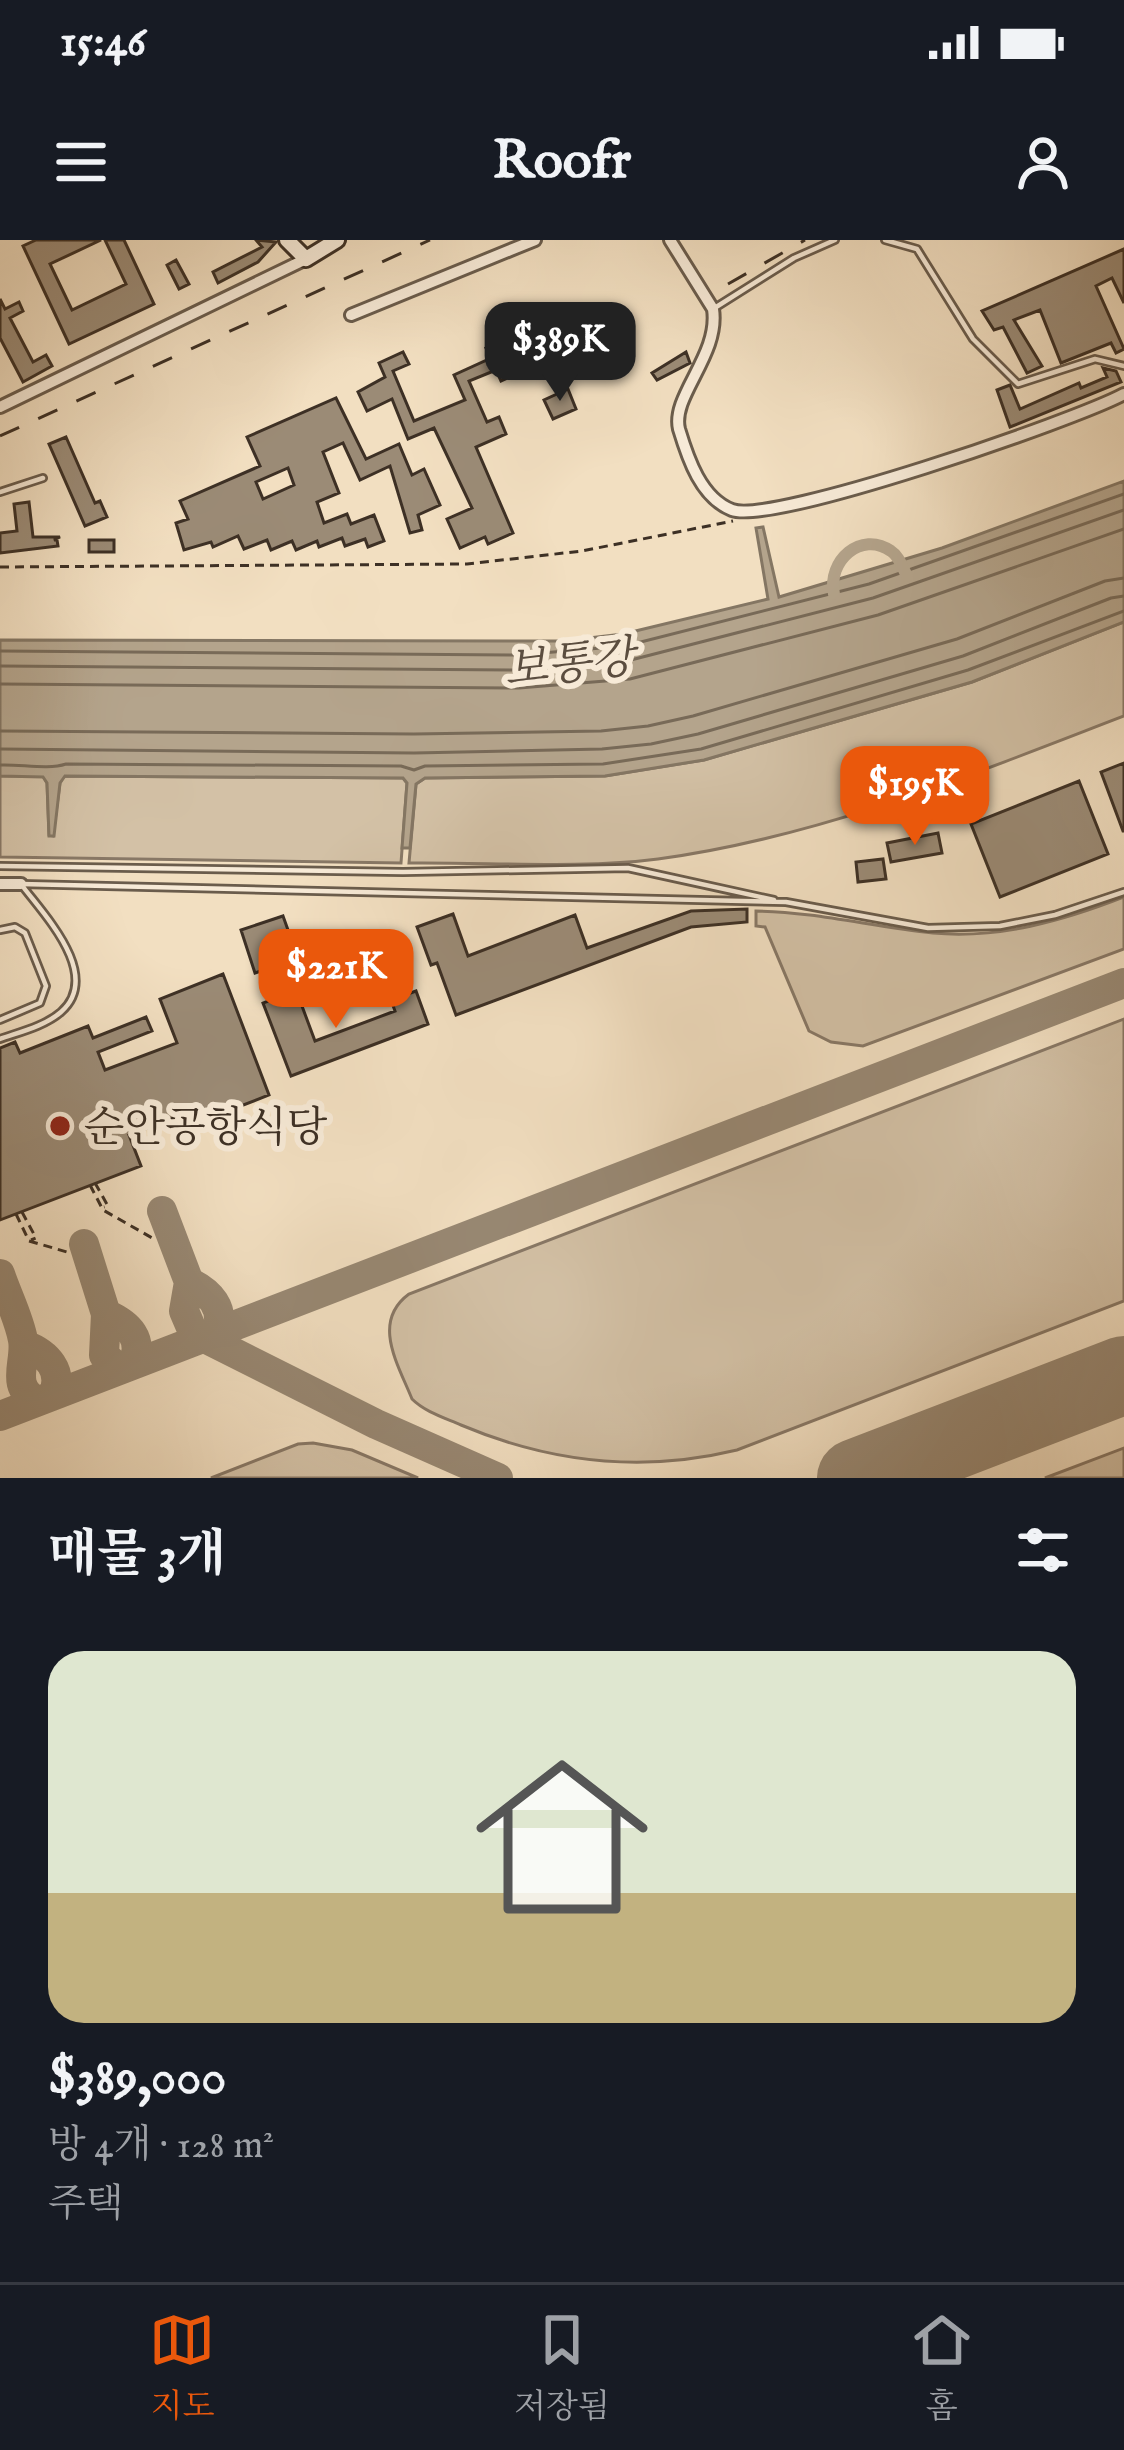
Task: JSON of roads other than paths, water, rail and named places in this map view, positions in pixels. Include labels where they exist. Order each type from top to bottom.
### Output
[{"type":"street","points":[[287,240],[305,259]]},
{"type":"street","points":[[0,407],[337,240]]},
{"type":"street","points":[[351,315],[535,240]]},
{"type":"street","points":[[670,240],[713,309],[715,322],[708,350],[680,406],[679,428],[709,496],[743,513],[763,512],[949,459],[1124,394]]},
{"type":"street","points":[[0,884],[22,884]]},
{"type":"lane","points":[[713,309],[794,258],[835,240]]},
{"type":"lane","points":[[885,240],[916,249],[973,339],[1018,384],[1095,359],[1124,366]]},
{"type":"lane","points":[[0,492],[43,478]]},
{"type":"lane","points":[[0,866],[403,872],[628,868],[928,928],[1000,926],[1055,915],[1124,892]]},
{"type":"lane","points":[[22,884],[785,902]]},
{"type":"lane","points":[[0,1039],[45,1022],[68,1004],[74,980],[73,964],[60,935],[22,884]]},
{"type":"lane","points":[[0,931],[15,927],[25,933],[46,986],[40,1003],[0,1020]]},
{"type":"water","name":"보통강","points":[[1124,481],[1124,622],[972,682],[704,760],[605,776],[425,778],[416,784],[410,848],[402,848],[407,783],[403,778],[65,776],[60,783],[54,836],[49,836],[43,777],[0,776],[0,640],[563,641],[623,634],[768,599],[756,528],[763,527],[779,597],[942,548]]},
{"type":"waterway","points":[[834,594],[841,560],[868,544],[891,551],[907,576]]},
{"type":"railway","points":[[0,436],[430,240]]},
{"type":"railway","points":[[728,284],[805,240]]},
{"type":"place","name":"순안공항식당","points":[[60,1126]]}]
